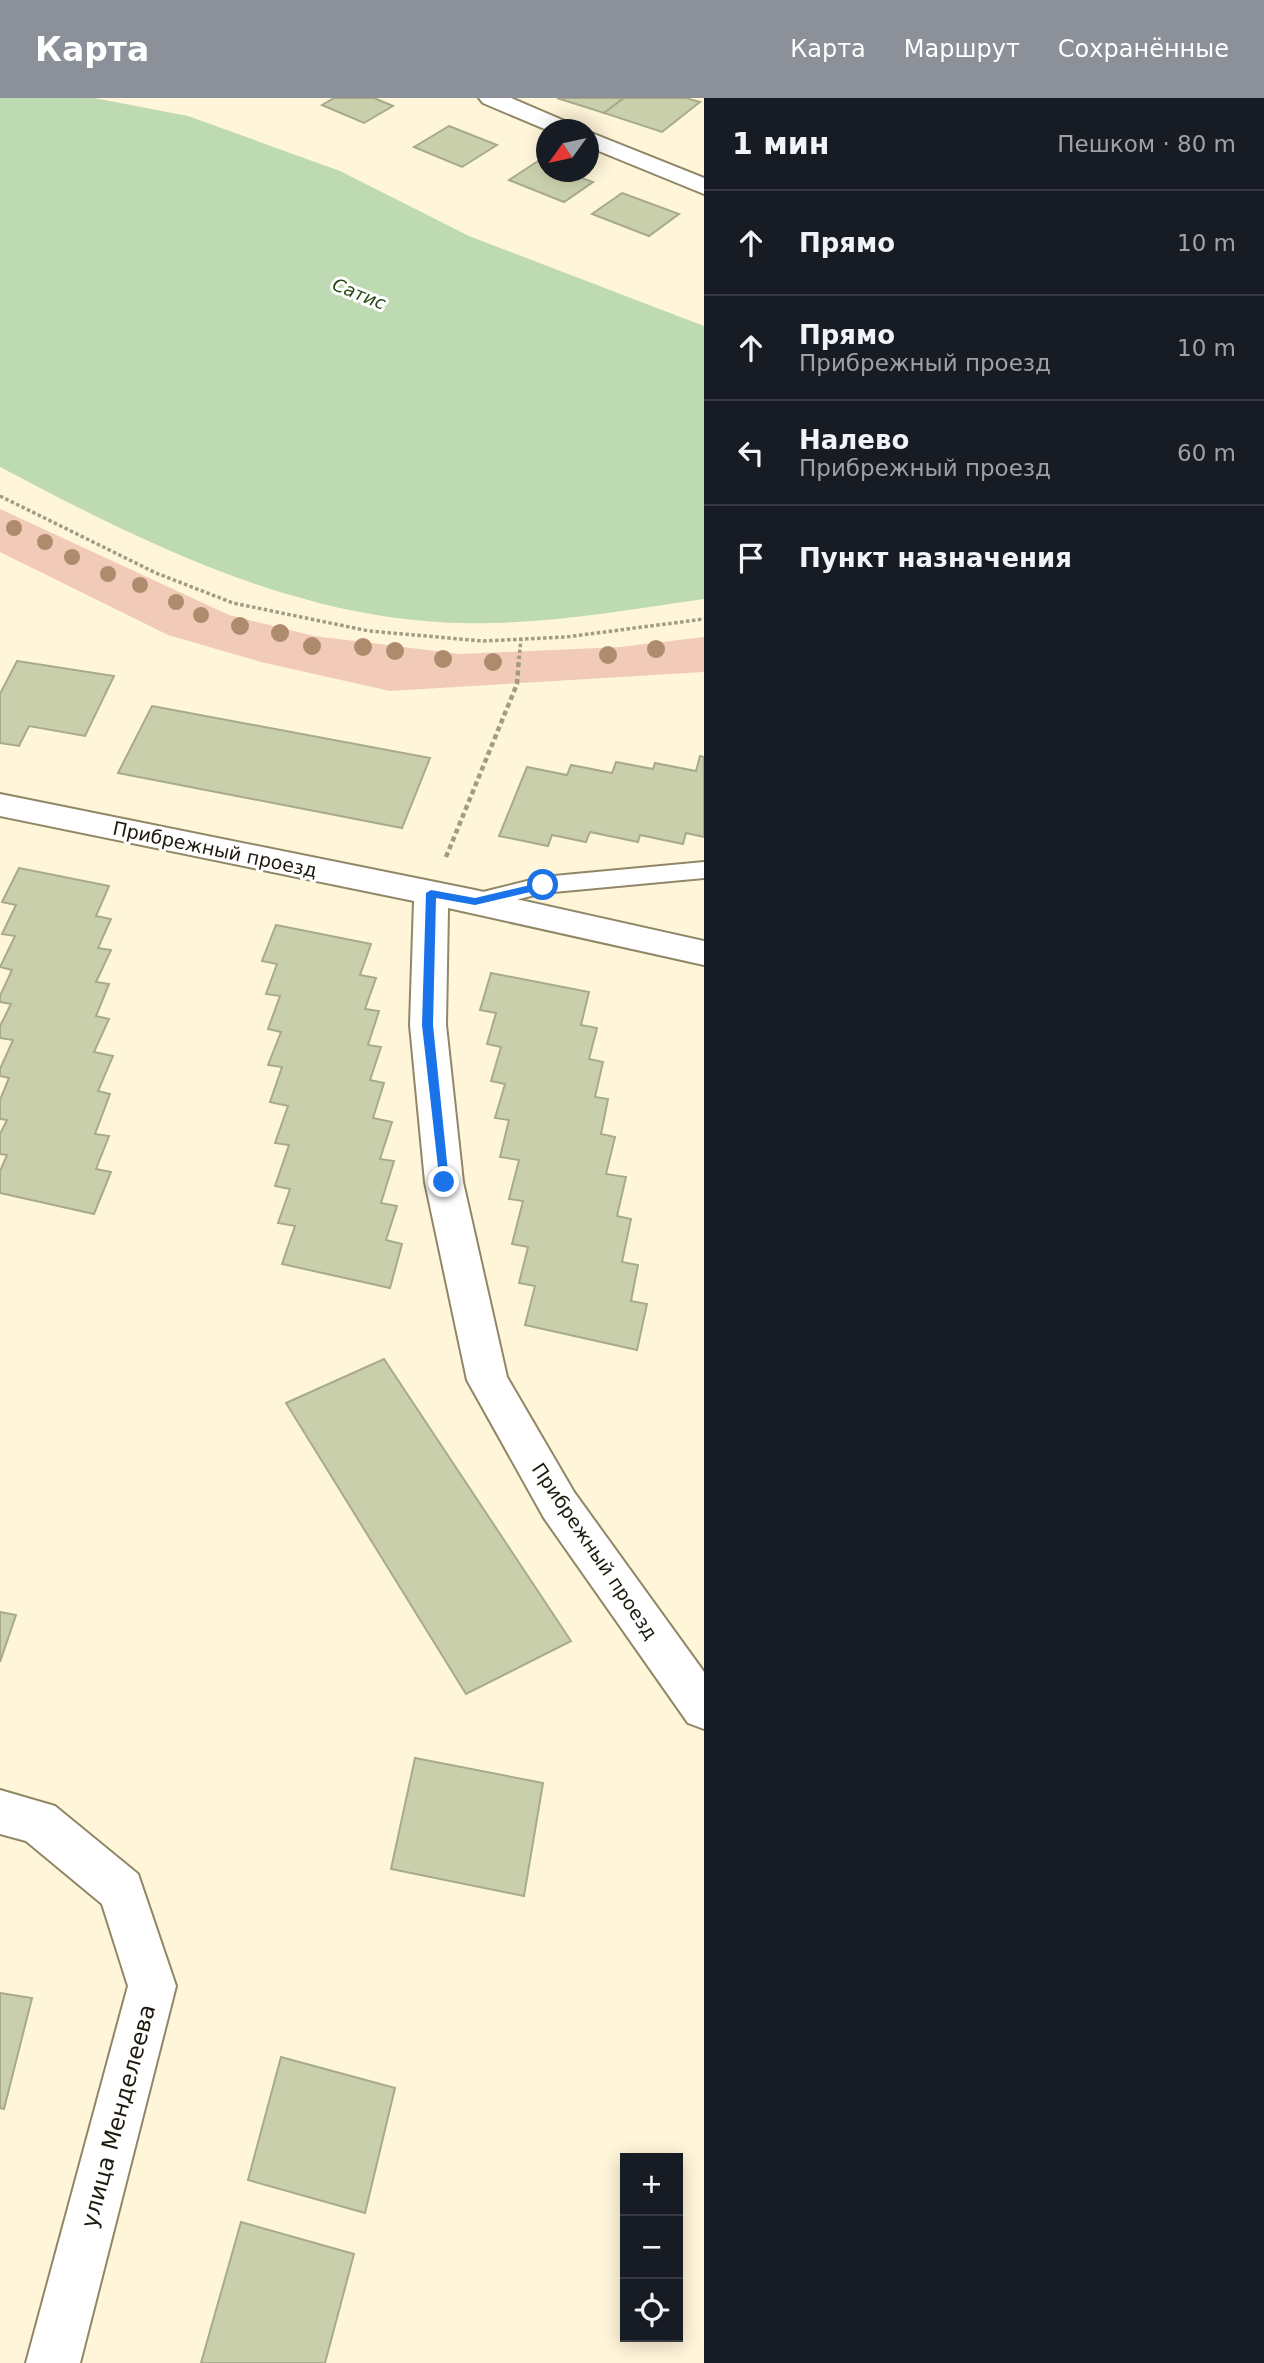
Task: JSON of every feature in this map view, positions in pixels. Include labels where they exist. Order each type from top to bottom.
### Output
[{"type":"street","points":[[491,98],[540,119]]},
{"type":"street","points":[[599,143],[704,187]]},
{"type":"street","name":"Прибрежный проезд","points":[[0,805],[475,902],[704,953]]},
{"type":"street","name":"Прибрежный проезд","points":[[431,893],[428,1025],[444,1182],[487,1380],[559,1505],[704,1708]]},
{"type":"street","name":"улица Менделеева","points":[[0,1812],[39,1822],[121,1889],[152,1986],[53,2363]]},
{"type":"lane","points":[[475,902],[543,885],[704,870]]},
{"type":"path","points":[[0,496],[156,573],[233,603],[369,632],[483,641],[566,637],[704,620]]},
{"type":"path","points":[[431,893],[517,684],[521,639]]},
{"type":"shaded area","points":[[0,509],[229,615],[314,636],[460,654],[620,647],[704,637],[704,672],[390,691],[261,662],[168,635],[0,552]]},
{"type":"water","name":"Сатис","points":[[0,98],[94,98],[188,116],[340,171],[469,236],[704,326],[704,599],[516,622],[423,621],[359,612],[297,597],[235,577],[175,553],[0,467]]},
{"type":"building","points":[[334,98],[374,98],[393,106],[364,123],[322,105]]},
{"type":"building","points":[[557,98],[624,98],[604,113]]},
{"type":"building","points":[[624,98],[686,98],[700,102],[662,132],[604,113]]},
{"type":"building","points":[[449,126],[497,145],[462,167],[414,147]]},
{"type":"building","points":[[536,162],[536,182],[593,182],[564,202],[509,180]]},
{"type":"building","points":[[622,193],[679,214],[649,236],[592,214]]},
{"type":"building","points":[[17,661],[114,676],[85,736],[29,726],[19,746],[0,743],[0,694]]},
{"type":"building","points":[[152,706],[430,758],[402,828],[118,773]]},
{"type":"building","points":[[700,756],[704,757],[704,837],[686,833],[683,844],[640,835],[638,842],[590,832],[586,842],[552,835],[548,846],[499,836],[527,767],[567,775],[571,765],[612,773],[616,762],[653,769],[655,763],[696,771]]},
{"type":"building","points":[[19,868],[109,886],[96,916],[111,919],[98,948],[111,950],[96,982],[109,984],[96,1016],[109,1019],[94,1052],[113,1056],[98,1091],[110,1094],[95,1134],[109,1136],[96,1169],[111,1172],[94,1214],[0,1193],[0,1171],[7,1155],[0,1154],[0,1134],[7,1120],[0,1119],[0,1100],[9,1078],[0,1076],[0,1069],[13,1040],[0,1038],[0,1026],[11,1004],[0,1002],[0,996],[12,970],[0,967],[15,936],[2,934],[16,905],[2,902]]},
{"type":"building","points":[[276,925],[371,944],[360,975],[376,978],[365,1009],[379,1011],[368,1045],[381,1047],[370,1080],[384,1083],[373,1118],[392,1122],[380,1159],[394,1161],[381,1203],[397,1206],[386,1240],[402,1244],[390,1288],[282,1264],[295,1226],[278,1223],[290,1189],[275,1186],[289,1145],[275,1143],[288,1106],[270,1102],[282,1067],[268,1065],[281,1032],[268,1029],[280,996],[266,994],[277,964],[262,961]]},
{"type":"building","points":[[491,973],[589,992],[581,1025],[597,1028],[589,1059],[603,1062],[595,1097],[608,1099],[601,1134],[615,1137],[606,1174],[626,1177],[617,1216],[631,1219],[622,1262],[638,1265],[631,1301],[647,1304],[637,1350],[525,1325],[535,1286],[519,1283],[528,1247],[512,1244],[523,1201],[509,1199],[519,1160],[500,1157],[509,1120],[495,1118],[505,1084],[491,1081],[501,1047],[487,1044],[496,1013],[480,1010]]},
{"type":"building","points":[[384,1359],[571,1641],[466,1694],[286,1403]]},
{"type":"building","points":[[0,1612],[16,1615],[0,1662]]},
{"type":"building","points":[[415,1758],[543,1783],[524,1896],[391,1869]]},
{"type":"building","points":[[0,1993],[32,1998],[4,2109],[0,2108]]},
{"type":"building","points":[[281,2057],[395,2088],[365,2213],[248,2180]]},
{"type":"building","points":[[241,2222],[354,2254],[325,2363],[201,2363]]},
{"type":"route","points":[[444,1182],[428,1025],[431,893],[475,902],[543,885]]}]
